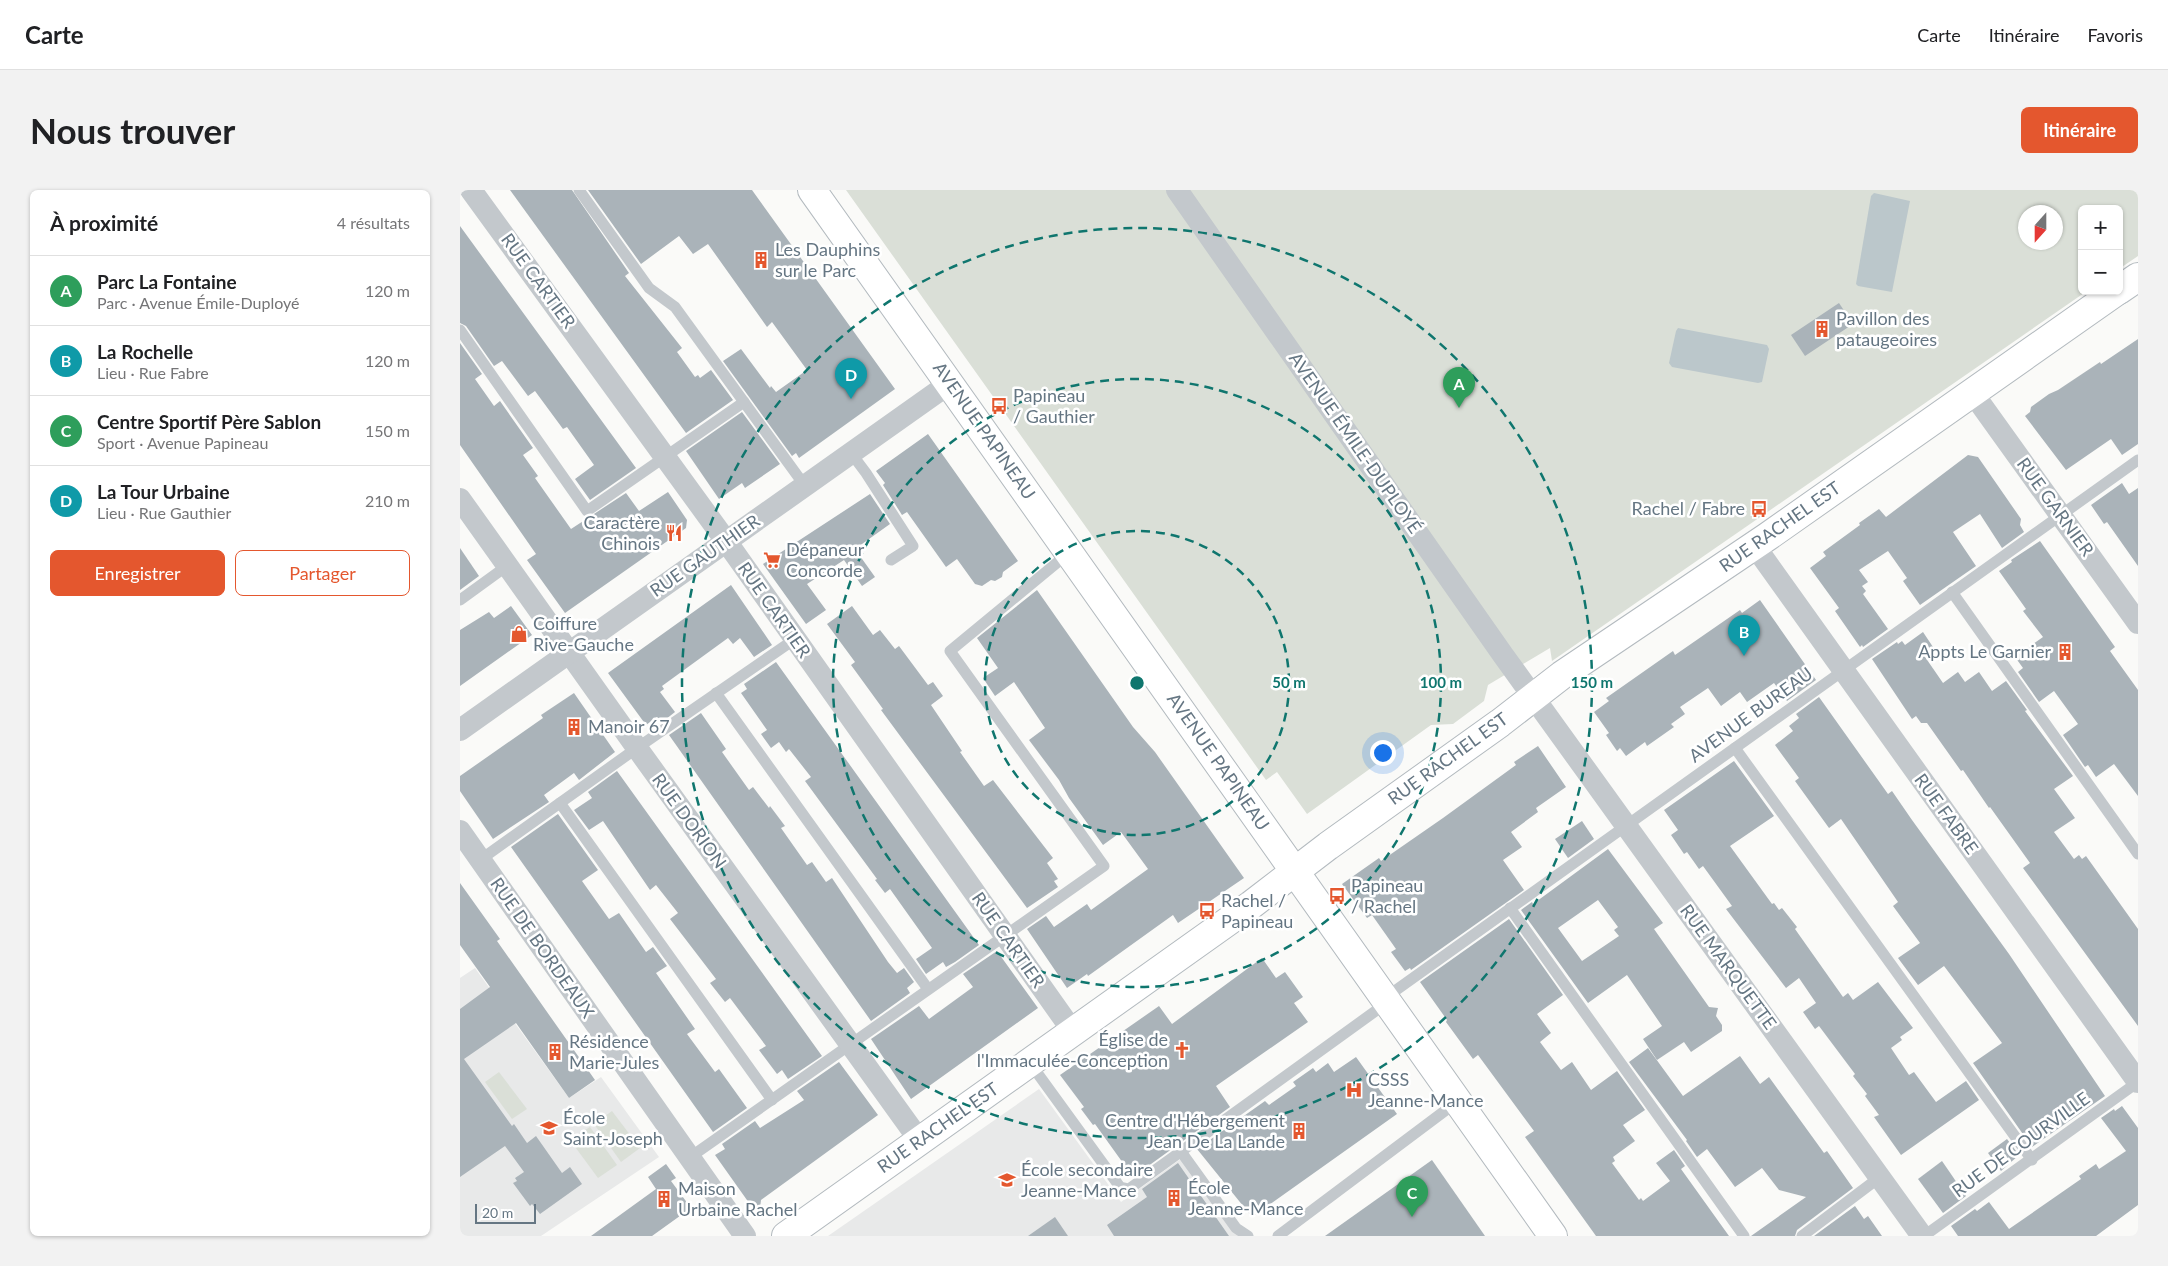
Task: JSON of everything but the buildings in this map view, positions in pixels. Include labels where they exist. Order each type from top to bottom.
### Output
[{"type":"main road","name":"AVENUE PAPINEAU","points":[[812,190],[1553,1236]]},
{"type":"main road","name":"RUE RACHEL EST","points":[[2123,288],[2138,277]]},
{"type":"main road","name":"RUE RACHEL EST","points":[[786,1236],[1243,911],[1562,675],[1754,545],[2112,295]]},
{"type":"street","name":"RUE CARTIER","points":[[471,190],[666,457],[1074,1032]]},
{"type":"street","name":"AVENUE ÉMILE-DUPLOYÉ","points":[[1176,190],[1534,696]]},
{"type":"street","name":"RUE GAUTHIER","points":[[460,730],[950,383]]},
{"type":"street","name":"RUE GARNIER","points":[[1972,392],[2138,622]]},
{"type":"street","name":"RUE DORION","points":[[460,499],[920,1141]]},
{"type":"street","name":"RUE FABRE","points":[[1754,545],[2138,1082]]},
{"type":"street","name":"RUE MARQUETTE","points":[[1534,696],[1923,1236]]},
{"type":"street","name":"RUE DE BORDEAUX","points":[[460,831],[744,1236]]},
{"type":"lane","points":[[579,190],[649,288],[675,307],[805,486]]},
{"type":"lane","points":[[460,330],[587,511],[744,402]]},
{"type":"lane","points":[[851,453],[913,546],[891,560]]},
{"type":"lane","name":"AVENUE BUREAU","points":[[1030,1064],[1120,1187],[1129,1189],[1182,1153],[1510,908],[2138,460]]},
{"type":"lane","points":[[689,1158],[1104,866],[950,651],[1070,552]]},
{"type":"lane","points":[[460,600],[507,566]]},
{"type":"lane","points":[[1952,592],[2138,854]]},
{"type":"lane","points":[[480,860],[637,748],[795,639]]},
{"type":"lane","points":[[716,693],[928,989]]},
{"type":"lane","points":[[1735,748],[2032,1160]]},
{"type":"lane","points":[[560,803],[772,1100]]},
{"type":"lane","points":[[1510,908],[1744,1236]]},
{"type":"lane","name":"RUE DE COURVILLE","points":[[1923,1236],[2032,1160],[2138,1082]]},
{"type":"lane","points":[[1278,1236],[1458,1101]]},
{"type":"lane","points":[[1182,1153],[1236,1228],[1248,1236]]},
{"type":"lane","points":[[1802,1236],[1880,1177]]},
{"type":"shaded area","points":[[846,190],[2138,190],[2138,256],[2123,266],[2123,205],[2078,205],[2078,295],[2081,295],[1552,661],[1550,648],[1488,685],[1484,701],[1453,724],[1431,725],[1307,814],[1277,772],[1266,780]]},
{"type":"shaded area","points":[[1874,193],[1910,201],[1892,292],[1858,286],[1856,284],[1871,196]]},
{"type":"shaded area","points":[[1678,328],[1767,345],[1769,349],[1762,382],[1758,383],[1672,367],[1669,363]]},
{"type":"shaded area","name":"École Saint-Joseph","points":[[475,968],[569,1098],[601,1077],[659,1157],[541,1236],[460,1236],[460,978]]},
{"type":"shaded area","points":[[499,1072],[527,1109],[512,1119],[485,1082]]},
{"type":"shaded area","name":"École secondaire Jeanne-Mance","points":[[1039,1089],[1121,1202],[1182,1158],[1238,1236],[828,1236]]},
{"type":"shaded area","points":[[612,1111],[640,1148],[621,1162],[594,1124]]},
{"type":"shaded area","points":[[590,1127],[617,1165],[598,1178],[570,1140]]},
{"type":"place","name":"Les Dauphins sur le Parc","points":[[761,260]]},
{"type":"place","name":"Pavillon des pataugeoires","points":[[1822,329]]},
{"type":"place","name":"La Tour Urbaine","points":[[851,399]]},
{"type":"place","name":"Papineau / Gauthier","points":[[999,406]]},
{"type":"place","name":"Parc La Fontaine","points":[[1459,408]]},
{"type":"place","name":"Rachel / Fabre","points":[[1759,509]]},
{"type":"place","name":"Caractère Chinois","points":[[674,533]]},
{"type":"place","name":"Dépaneur Concorde","points":[[772,560]]},
{"type":"place","name":"Coiffure Rive-Gauche","points":[[519,634]]},
{"type":"place","name":"Appts Le Garnier","points":[[2065,652]]},
{"type":"place","name":"La Rochelle","points":[[1744,656]]},
{"type":"place","name":"Manoir 67","points":[[574,727]]},
{"type":"place","name":"Papineau / Rachel","points":[[1337,896]]},
{"type":"place","name":"Rachel / Papineau","points":[[1207,911]]},
{"type":"place","name":"Église de l'Immaculée-Conception","points":[[1182,1050]]},
{"type":"place","name":"Résidence Marie-Jules","points":[[555,1052]]},
{"type":"place","name":"CSSS Jeanne-Mance","points":[[1354,1090]]},
{"type":"place","name":"École Saint-Joseph","points":[[549,1128]]},
{"type":"place","name":"Centre d'Hébergement Jean De La Lande","points":[[1299,1131]]},
{"type":"place","name":"École secondaire Jeanne-Mance","points":[[1007,1180]]},
{"type":"place","name":"École Jeanne-Mance","points":[[1174,1198]]},
{"type":"place","name":"Maison Urbaine Rachel","points":[[664,1199]]},
{"type":"place","name":"Centre Sportif Père Sablon","points":[[1412,1217]]}]
